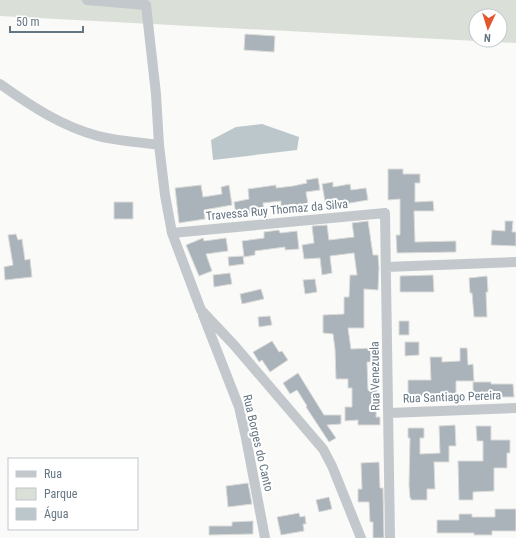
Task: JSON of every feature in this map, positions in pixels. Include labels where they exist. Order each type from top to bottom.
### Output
[{"type":"street","points":[[87,0],[146,3]]},
{"type":"street","name":"Rua Borges do Canto","points":[[146,3],[156,94],[159,145],[165,195],[172,233],[239,407],[265,538]]},
{"type":"street","points":[[0,84],[51,118],[76,129],[100,137],[159,145]]},
{"type":"street","name":"Travessa Ruy Thomaz da Silva","points":[[172,233],[385,213]]},
{"type":"street","name":"Rua Venezuela","points":[[385,213],[390,538]]},
{"type":"street","points":[[386,267],[516,262]]},
{"type":"street","points":[[201,310],[234,345],[322,449],[332,466],[361,538]]},
{"type":"street","name":"Rua Santiago Pereira","points":[[389,413],[516,408]]},
{"type":"green space","points":[[0,0],[516,0],[516,43],[508,43],[508,8],[468,8],[468,40],[0,16]]},
{"type":"water","points":[[262,124],[299,137],[297,150],[213,160],[211,140],[236,127]]},
{"type":"building","points":[[245,34],[275,36],[274,52],[244,50]]},
{"type":"building","points":[[388,169],[403,169],[403,174],[420,174],[420,183],[415,183],[415,202],[433,201],[434,211],[414,211],[415,242],[456,241],[456,252],[397,253],[396,235],[400,235],[400,199],[388,200]]},
{"type":"building","points":[[318,178],[320,190],[306,192],[308,204],[281,206],[281,201],[263,203],[264,213],[236,215],[234,202],[249,199],[248,189],[276,185],[276,188],[293,186],[307,183],[306,180]]},
{"type":"building","points":[[333,182],[333,187],[350,184],[351,190],[366,188],[368,200],[326,207],[322,184]]},
{"type":"building","points":[[201,185],[203,197],[222,194],[221,187],[229,185],[232,205],[204,210],[205,219],[179,223],[175,188]]},
{"type":"building","points":[[114,202],[133,202],[133,219],[114,219]]},
{"type":"building","points":[[368,221],[373,255],[378,255],[378,290],[364,289],[364,328],[348,328],[351,349],[371,348],[371,362],[367,362],[368,390],[377,390],[376,417],[380,417],[380,425],[358,425],[358,420],[345,421],[345,407],[352,407],[352,388],[348,388],[348,379],[336,379],[333,334],[323,333],[323,315],[344,314],[344,297],[349,297],[350,275],[357,275],[354,253],[330,256],[332,273],[322,275],[320,258],[304,259],[302,245],[314,243],[312,226],[327,225],[329,240],[354,237],[352,223]]},
{"type":"building","points":[[505,221],[513,221],[512,232],[516,232],[516,246],[491,245],[492,230],[505,231]]},
{"type":"building","points":[[279,230],[280,233],[297,231],[299,249],[285,250],[285,247],[255,251],[255,255],[244,257],[242,241],[264,238],[264,232]]},
{"type":"building","points":[[16,234],[18,240],[22,239],[25,260],[30,259],[32,277],[5,280],[4,267],[13,265],[8,235]]},
{"type":"building","points":[[203,238],[204,241],[226,238],[228,251],[206,254],[212,271],[199,276],[186,245]]},
{"type":"building","points":[[243,256],[244,264],[229,266],[228,257]]},
{"type":"building","points":[[230,273],[232,284],[214,287],[213,275]]},
{"type":"building","points":[[433,275],[434,292],[400,292],[400,276]]},
{"type":"building","points":[[487,276],[487,317],[474,317],[469,278]]},
{"type":"building","points":[[315,279],[317,292],[305,294],[303,280]]},
{"type":"building","points":[[261,289],[264,299],[242,304],[240,294]]},
{"type":"building","points":[[270,316],[272,325],[259,327],[258,317]]},
{"type":"building","points":[[399,321],[409,321],[409,335],[399,335]]},
{"type":"building","points":[[272,341],[279,352],[282,351],[288,360],[270,372],[262,360],[259,362],[253,352]]},
{"type":"building","points":[[405,342],[419,342],[419,355],[405,356]]},
{"type":"building","points":[[460,348],[467,348],[468,365],[473,364],[474,381],[456,381],[456,398],[408,396],[408,380],[431,380],[430,357],[442,357],[442,362],[460,361]]},
{"type":"building","points":[[298,373],[324,415],[341,415],[341,424],[327,425],[336,438],[329,442],[306,407],[307,406],[297,390],[290,394],[283,383]]},
{"type":"building","points":[[473,382],[513,384],[514,397],[473,397]]},
{"type":"building","points":[[455,425],[456,446],[449,446],[449,462],[434,462],[435,489],[427,489],[427,500],[411,500],[409,485],[410,438],[408,438],[408,428],[424,428],[424,438],[420,438],[420,454],[440,453],[439,426]]},
{"type":"building","points":[[476,426],[491,426],[491,440],[510,440],[510,453],[507,453],[507,468],[494,468],[494,491],[473,492],[473,500],[459,500],[458,461],[483,461],[483,441],[477,441]]},
{"type":"building","points":[[379,462],[380,488],[383,488],[384,538],[373,538],[373,522],[370,522],[369,502],[358,502],[358,489],[362,489],[361,463]]},
{"type":"building","points":[[248,483],[252,504],[228,507],[226,486]]},
{"type":"building","points":[[329,497],[332,509],[319,512],[316,500]]},
{"type":"building","points":[[495,509],[516,509],[516,531],[492,531],[492,535],[474,535],[474,533],[437,533],[437,520],[459,520],[459,514],[472,514],[472,517],[495,517]]},
{"type":"building","points":[[299,513],[300,517],[305,516],[306,524],[303,524],[304,531],[281,535],[277,517]]},
{"type":"building","points":[[253,521],[253,534],[209,535],[209,526],[232,526],[232,522]]}]
